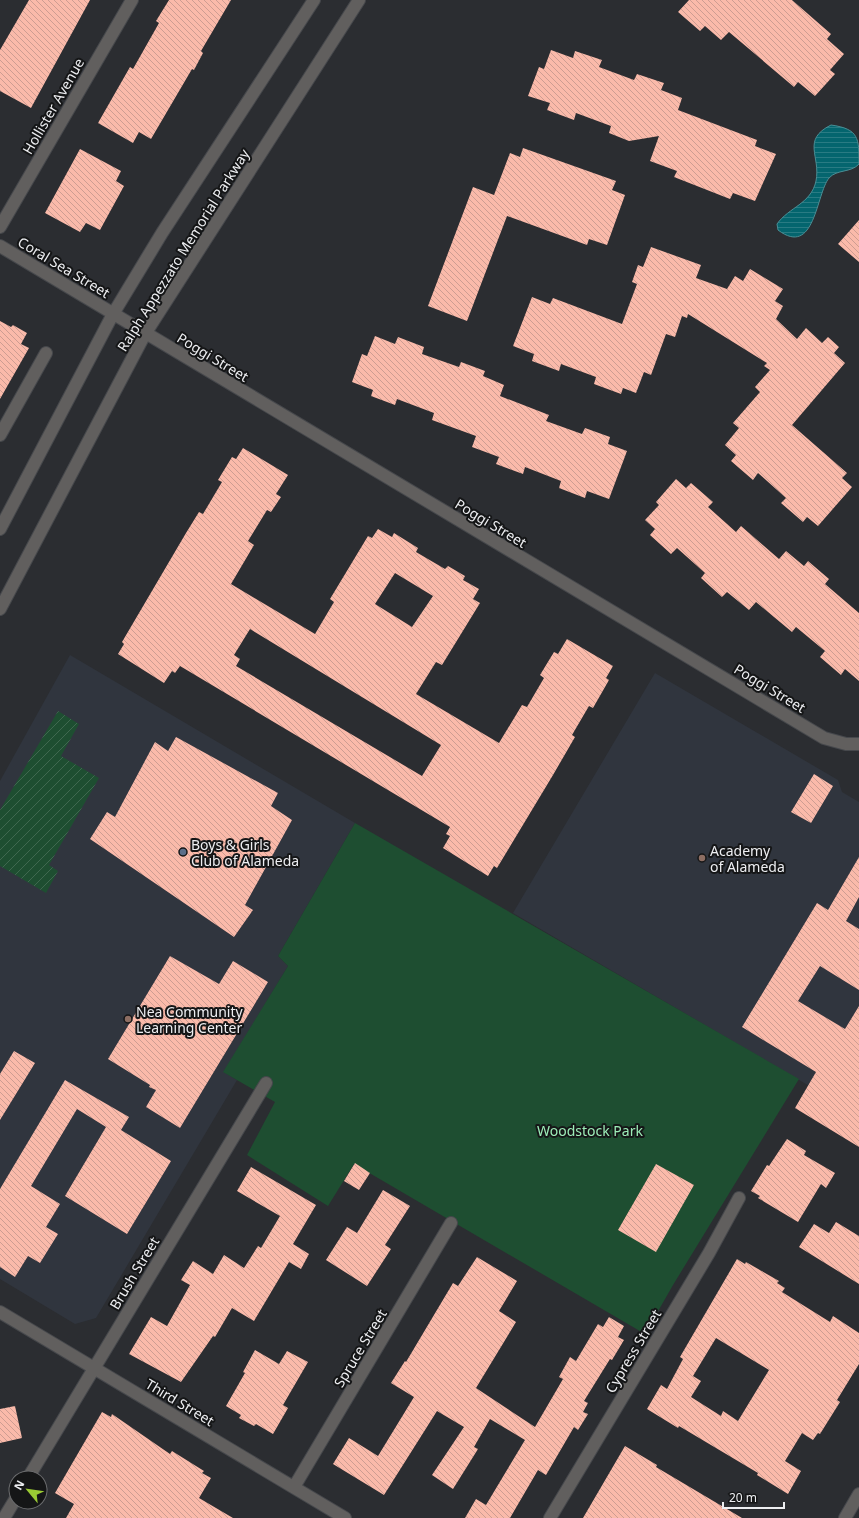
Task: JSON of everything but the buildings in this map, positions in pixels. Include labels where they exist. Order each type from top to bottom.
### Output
[{"type":"street","name":"Hollister Avenue","points":[[0,227],[132,0]]},
{"type":"street","name":"Ralph Appezzato Memorial Parkway","points":[[0,529],[113,314],[162,233],[314,0]]},
{"type":"street","name":"Ralph Appezzato Memorial Parkway","points":[[0,609],[145,334],[359,0]]},
{"type":"street","name":"Coral Sea Street","points":[[0,246],[113,314]]},
{"type":"street","name":"Poggi Street","points":[[113,314],[824,738],[846,744],[859,744]]},
{"type":"street","points":[[0,435],[3,423],[46,353]]},
{"type":"street","name":"Brush Street","points":[[33,1470],[266,1083]]},
{"type":"street","name":"Cypress Street","points":[[550,1518],[709,1253],[739,1198]]},
{"type":"street","name":"Spruce Street","points":[[294,1487],[452,1223]]},
{"type":"street","name":"Third Street","points":[[0,1312],[345,1518]]},
{"type":"street","points":[[845,1518],[859,1494]]},
{"type":"shaded area","name":"Nea Community Learning Center","points":[[70,655],[355,823],[278,956],[288,966],[224,1072],[237,1080],[96,1318],[75,1324],[0,1279],[0,781]]},
{"type":"shaded area","name":"Academy of Alameda","points":[[655,673],[838,780],[842,792],[859,802],[859,1115],[513,913]]},
{"type":"green space","points":[[58,711],[79,724],[61,756],[99,778],[49,865],[58,871],[46,893],[0,866],[0,810]]},
{"type":"green space","name":"Woodstock Park","points":[[355,823],[799,1079],[673,1285],[645,1334],[354,1164],[328,1206],[247,1155],[275,1102],[223,1072],[288,966],[278,956]]},
{"type":"water","points":[[831,125],[847,129],[856,136],[859,148],[859,164],[852,169],[836,173],[829,178],[807,230],[800,236],[790,236],[778,230],[777,224],[787,213],[805,200],[813,189],[817,172],[814,143],[822,131]]},
{"type":"place","name":"Boys & Girls Club of Alameda","points":[[183,852]]},
{"type":"place","name":"Academy of Alameda","points":[[702,858]]},
{"type":"place","name":"Nea Community Learning Center","points":[[128,1019]]}]
